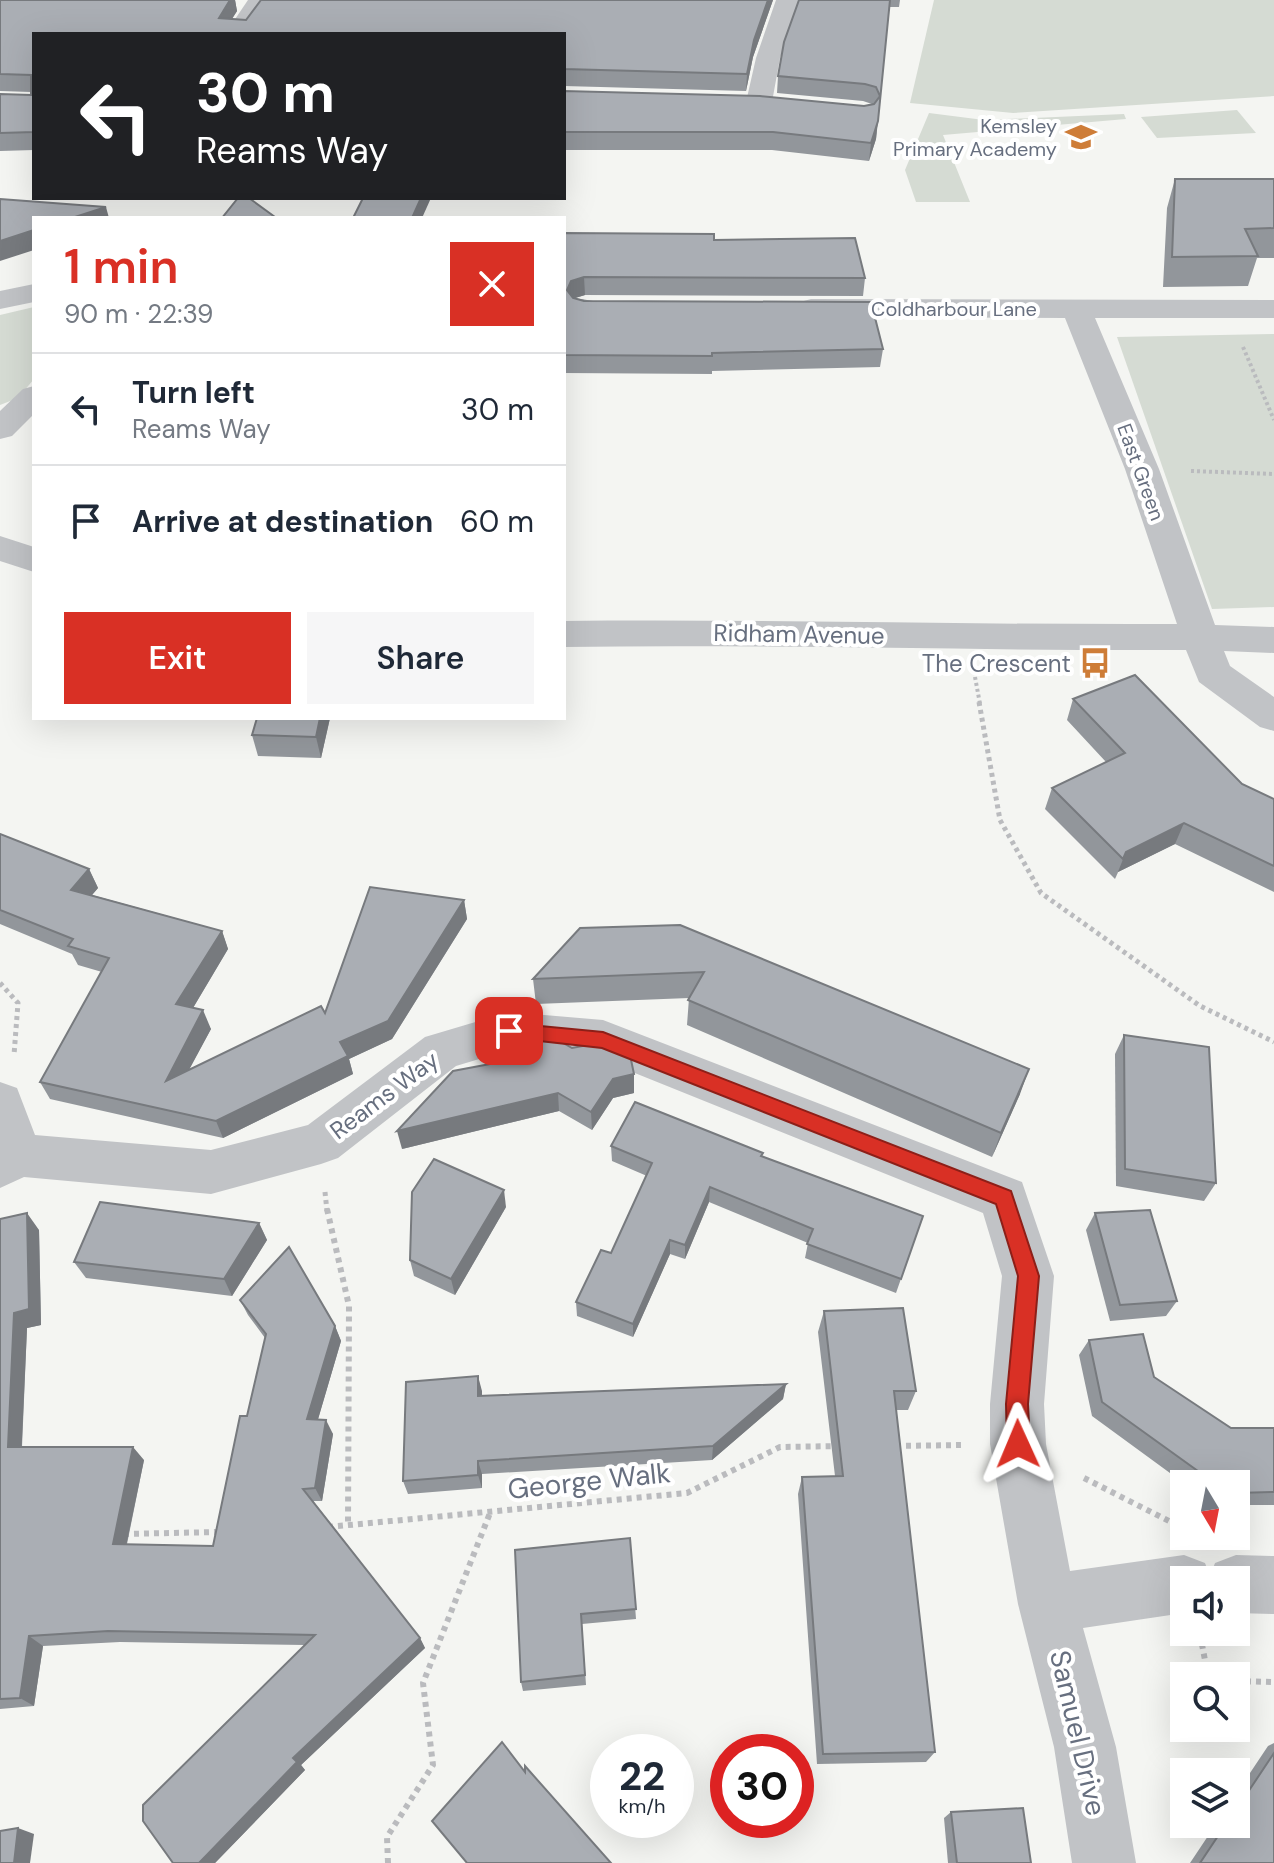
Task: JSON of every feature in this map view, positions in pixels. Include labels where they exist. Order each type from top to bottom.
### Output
[{"type":"street","points":[[238,32],[260,0]]},
{"type":"street","points":[[759,102],[768,58],[788,0]]},
{"type":"street","points":[[729,101],[788,105]]},
{"type":"street","points":[[0,300],[32,293]]},
{"type":"street","name":"Coldharbour Lane","points":[[789,308],[1274,309]]},
{"type":"street","name":"East Green","points":[[1077,310],[1142,469],[1199,637]]},
{"type":"street","points":[[0,429],[32,398]]},
{"type":"street","points":[[0,548],[32,559]]},
{"type":"street","name":"Ridham Avenue","points":[[566,634],[726,632],[968,638],[1199,637],[1274,640]]},
{"type":"street","points":[[1199,637],[1213,673],[1274,717]]},
{"type":"street","name":"Reams Way","points":[[9,1160],[211,1172],[321,1143],[441,1051],[509,1031],[603,1040],[1004,1198],[1028,1276],[1017,1404],[1018,1444],[1047,1604]]},
{"type":"street","points":[[0,1103],[9,1160]]},
{"type":"street","points":[[1250,1584],[1274,1585]]},
{"type":"street","points":[[1047,1604],[1170,1586]]},
{"type":"street","name":"Samuel Drive","points":[[1047,1604],[1085,1747],[1104,1863]]},
{"type":"path","points":[[1241,342],[1274,420]]},
{"type":"path","points":[[1142,469],[1274,474]]},
{"type":"path","points":[[968,638],[1000,820],[1041,893],[1200,1006],[1274,1042]]},
{"type":"path","points":[[321,1143],[327,1213],[349,1306],[348,1526]]},
{"type":"path","points":[[891,1446],[1018,1444],[1170,1521]]},
{"type":"path","name":"George Walk","points":[[318,1527],[687,1493],[780,1447],[843,1446]]},
{"type":"path","name":"George Walk","points":[[388,1863],[387,1837],[433,1765],[423,1683],[490,1513]]},
{"type":"path","points":[[121,1534],[227,1532]]},
{"type":"path","points":[[1250,1681],[1274,1682]]},
{"type":"shaded area","points":[[934,0],[1274,0],[1274,96],[1013,113],[910,103]]},
{"type":"shaded area","points":[[1237,110],[1256,133],[1157,138],[1141,117]]},
{"type":"shaded area","points":[[929,113],[984,120],[1124,114],[1126,119],[943,135],[970,202],[916,202],[905,170]]},
{"type":"shaded area","points":[[32,307],[32,381],[18,398],[0,405],[0,315]]},
{"type":"shaded area","points":[[1274,334],[1274,607],[1212,609],[1117,337]]},
{"type":"building","points":[[0,0],[230,0],[219,18],[246,20],[261,0],[768,0],[754,40],[747,74],[566,69],[566,32],[32,32],[32,132],[0,133],[0,94],[31,95],[31,75],[0,74]]},
{"type":"building","points":[[799,0],[890,0],[878,121],[871,143],[773,132],[566,132],[566,91],[760,96],[864,106],[874,104],[880,96],[876,87],[865,84],[778,76],[784,42]]},
{"type":"building","points":[[1175,179],[1274,179],[1274,228],[1245,229],[1258,256],[1172,257]]},
{"type":"building","points":[[0,199],[106,207],[78,216],[32,216],[32,231],[0,241]]},
{"type":"building","points":[[236,200],[252,200],[274,216],[224,216]]},
{"type":"building","points":[[362,200],[420,200],[413,216],[354,216]]},
{"type":"building","points":[[566,233],[714,234],[714,240],[855,238],[865,278],[584,277],[571,281],[567,290],[573,298],[584,301],[871,302],[883,349],[712,353],[712,356],[566,355]]},
{"type":"building","points":[[1135,675],[1242,784],[1274,799],[1274,866],[1184,823],[1126,852],[1123,859],[1052,788],[1125,753],[1073,699]]},
{"type":"building","points":[[256,720],[320,720],[316,737],[252,735]]},
{"type":"building","points":[[0,834],[89,869],[71,890],[222,931],[176,1004],[203,1010],[166,1081],[321,1006],[325,1013],[370,887],[464,900],[388,1021],[340,1042],[348,1056],[216,1121],[40,1082],[109,958],[68,946],[73,939],[0,910]]},
{"type":"building","points":[[680,925],[1029,1069],[1001,1133],[688,1000],[704,972],[533,979],[580,928]]},
{"type":"building","points":[[520,1035],[556,1039],[572,1048],[599,1043],[630,1055],[634,1074],[613,1079],[591,1112],[558,1093],[397,1131],[453,1071],[522,1058]]},
{"type":"building","points":[[1124,1035],[1209,1047],[1216,1183],[1125,1169]]},
{"type":"building","points":[[635,1102],[763,1153],[761,1156],[923,1216],[901,1279],[807,1244],[813,1229],[710,1187],[685,1245],[670,1240],[633,1324],[576,1302],[601,1250],[611,1253],[652,1163],[611,1146]]},
{"type":"building","points":[[434,1159],[504,1190],[451,1279],[410,1260],[412,1192]]},
{"type":"building","points":[[100,1202],[259,1223],[224,1279],[74,1262]]},
{"type":"building","points":[[1150,1210],[1177,1301],[1120,1305],[1095,1213]]},
{"type":"building","points":[[27,1213],[29,1309],[14,1313],[8,1447],[133,1447],[113,1544],[213,1546],[240,1416],[247,1416],[266,1334],[240,1300],[289,1247],[335,1326],[307,1419],[326,1420],[315,1488],[303,1489],[420,1638],[293,1758],[297,1762],[199,1863],[173,1863],[143,1821],[143,1805],[315,1635],[108,1631],[29,1636],[20,1698],[0,1699],[0,1219]]},
{"type":"building","points":[[903,1308],[916,1391],[894,1391],[935,1752],[823,1754],[802,1477],[843,1476],[824,1311]]},
{"type":"building","points":[[1143,1334],[1154,1377],[1231,1428],[1274,1428],[1274,1492],[1250,1493],[1250,1470],[1197,1470],[1102,1402],[1089,1340]]},
{"type":"building","points":[[478,1376],[478,1396],[786,1384],[713,1446],[478,1461],[478,1475],[403,1481],[406,1382]]},
{"type":"building","points":[[630,1538],[636,1609],[581,1614],[585,1675],[521,1682],[515,1550]]},
{"type":"building","points":[[502,1742],[525,1772],[525,1766],[611,1863],[467,1863],[432,1821]]},
{"type":"building","points":[[1274,1753],[1274,1863],[1200,1863],[1217,1838],[1250,1838],[1250,1789]]},
{"type":"building","points":[[1023,1808],[1031,1863],[957,1863],[951,1812]]},
{"type":"building","points":[[18,1828],[14,1863],[0,1863],[0,1831]]},
{"type":"place","name":"Kemsley Primary Academy","points":[[1081,137]]},
{"type":"place","name":"The Crescent","points":[[1095,663]]},
{"type":"route","points":[[509,1031],[603,1040],[894,1152],[1004,1198],[1028,1276],[1027,1321],[1017,1404],[1018,1444]]}]
